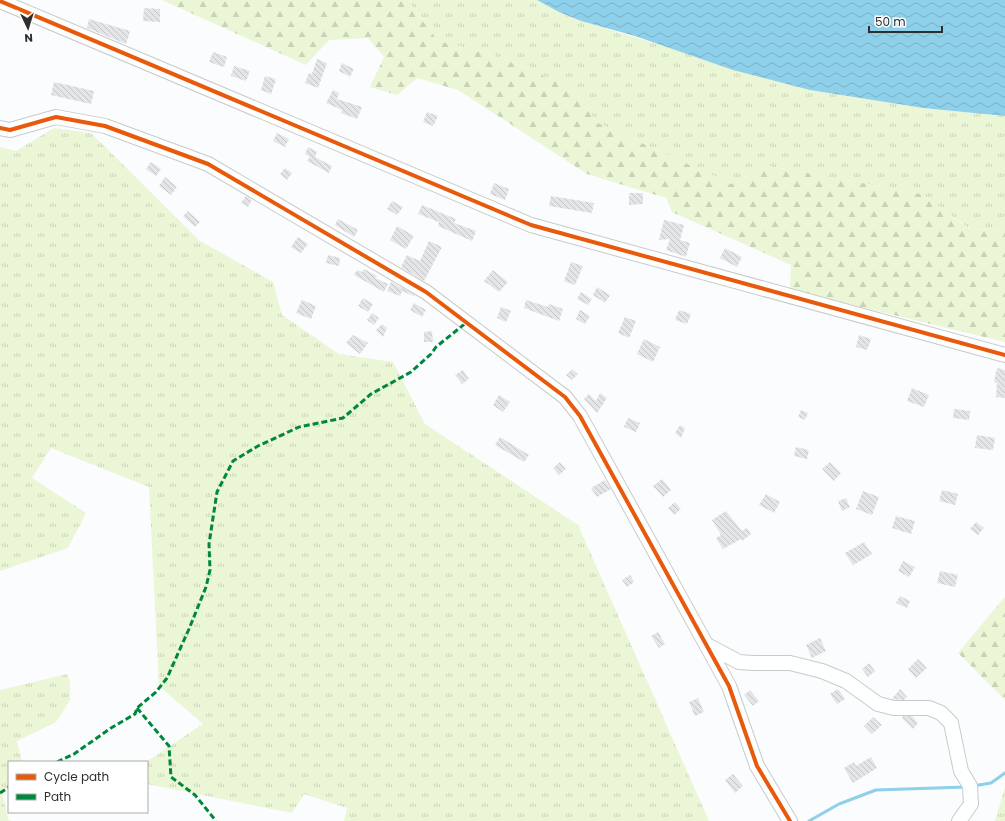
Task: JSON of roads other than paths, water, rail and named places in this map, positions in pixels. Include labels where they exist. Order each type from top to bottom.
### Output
[{"type":"street","points":[[0,1],[531,225],[1005,355]]},
{"type":"street","points":[[0,128],[10,130],[56,117],[105,126],[208,164],[426,292],[565,397],[580,416],[729,686],[757,766],[790,821]]},
{"type":"street","points":[[706,644],[739,662],[753,664],[790,663],[822,671],[846,681],[878,704],[894,708],[929,708],[941,713],[951,724],[961,771],[970,786],[971,804],[959,821]]},
{"type":"water","points":[[537,0],[1005,0],[1005,116],[923,108],[810,90],[733,70],[635,36],[581,21],[559,12]]},
{"type":"waterway","points":[[973,786],[991,783],[1005,773]]},
{"type":"waterway","points":[[809,821],[839,804],[876,790],[966,787]]}]
